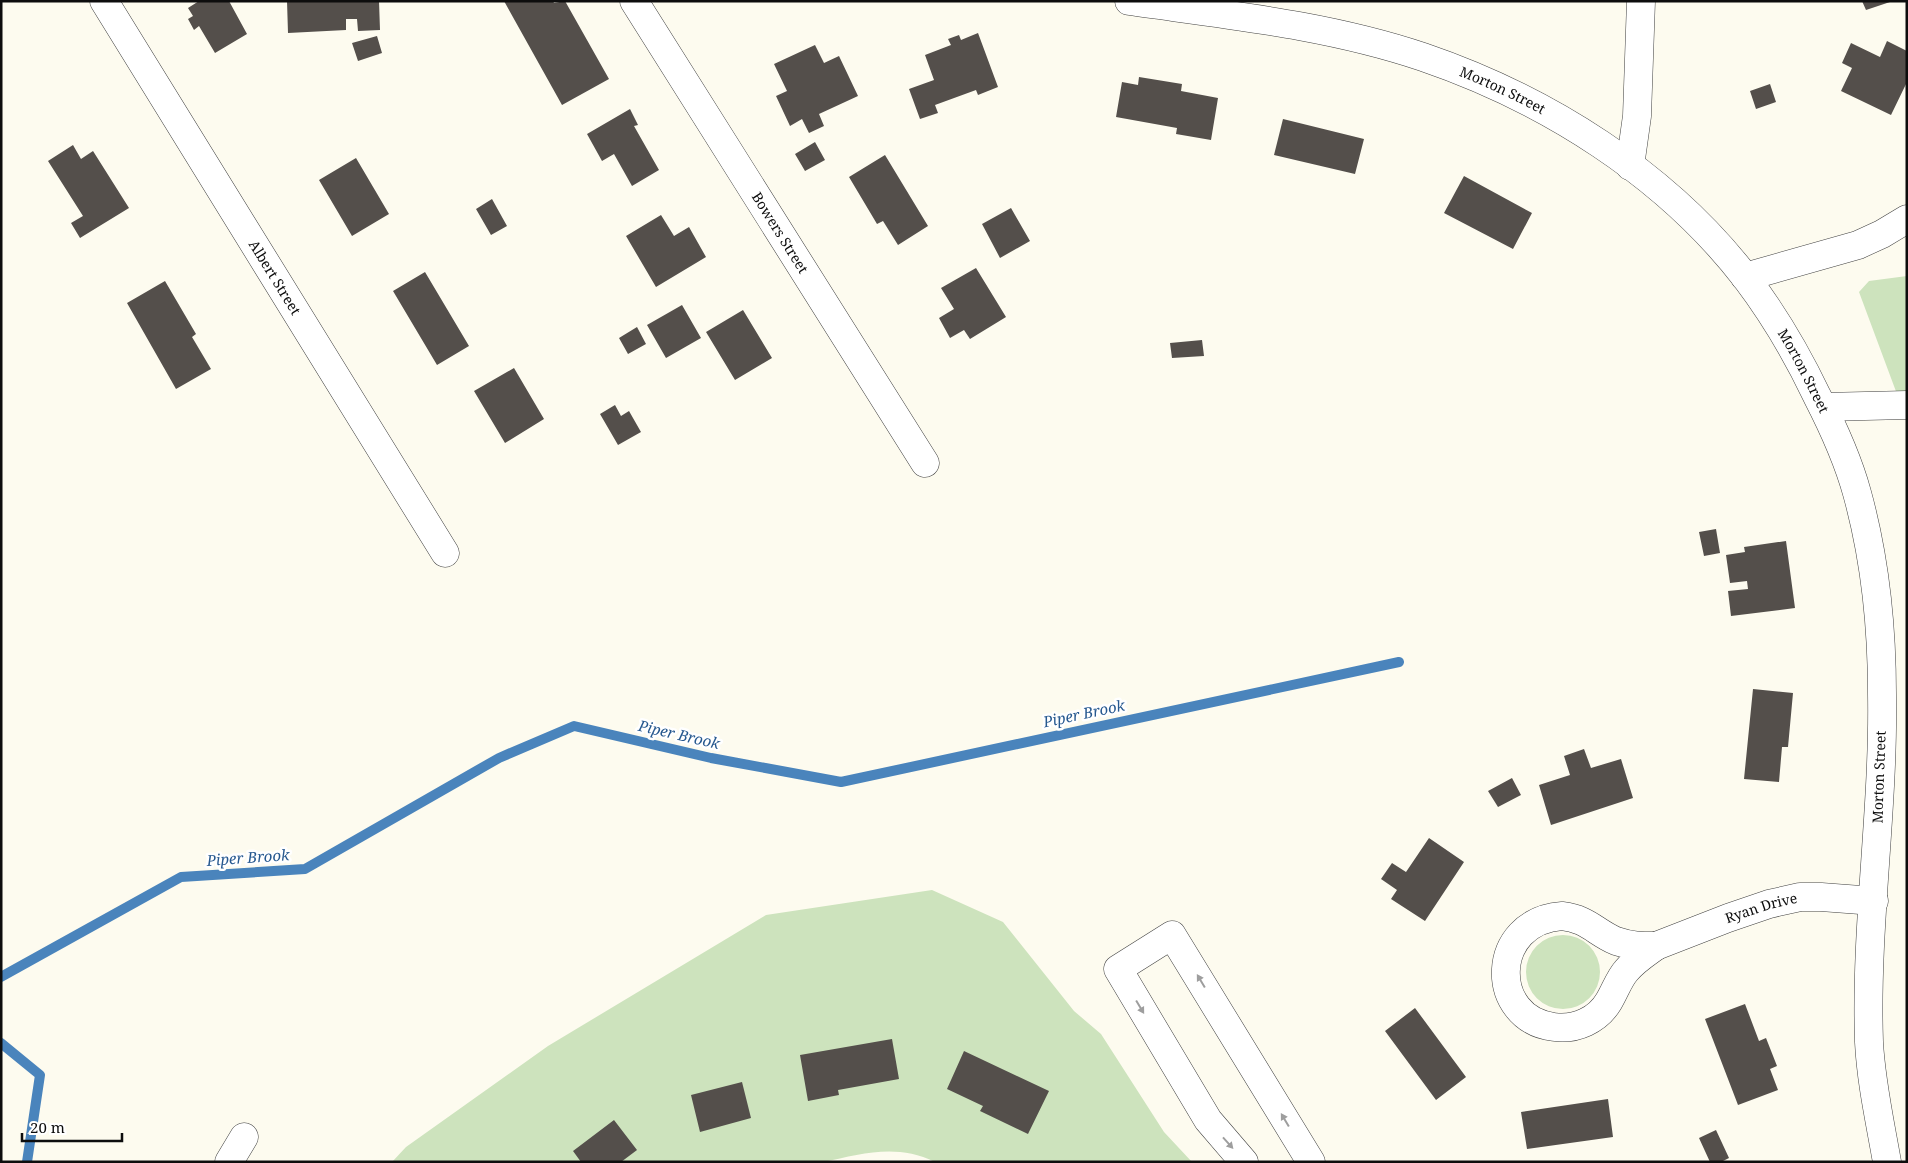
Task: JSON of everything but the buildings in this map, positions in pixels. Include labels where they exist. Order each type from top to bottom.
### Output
[{"type":"street","name":"Albert Street","points":[[104,1],[445,553]]},
{"type":"street","name":"Bowers Street","points":[[634,1],[925,463]]},
{"type":"street","points":[[1630,166],[1637,116],[1641,1]]},
{"type":"street","name":"Morton Street","points":[[1136,2],[1279,22],[1326,31],[1419,55],[1463,71],[1512,93],[1558,118],[1630,166],[1673,200],[1705,231],[1745,277],[1790,342],[1823,407],[1847,462],[1866,531],[1879,612],[1882,694],[1869,984],[1869,1046],[1887,1162]]},
{"type":"street","points":[[1745,277],[1858,245],[1882,234],[1907,219]]},
{"type":"street","points":[[1823,407],[1907,405]]},
{"type":"street","name":"Ryan Drive","points":[[1656,946],[1634,946],[1615,940],[1583,921],[1573,918],[1557,917],[1542,920],[1524,931],[1511,947],[1506,967],[1508,988],[1518,1007],[1534,1021],[1554,1027],[1575,1026],[1586,1023],[1602,1010],[1626,971],[1638,959],[1656,946],[1769,904],[1800,897],[1874,902]]},
{"type":"street","points":[[1244,1162],[1208,1120],[1118,969],[1172,935],[1311,1162]]},
{"type":"street","points":[[229,1162],[244,1137]]},
{"type":"green space","points":[[1907,276],[1907,421],[1859,292],[1869,281]]},
{"type":"green space","points":[[932,890],[1003,922],[1074,1011],[1101,1034],[1164,1132],[1192,1162],[935,1162],[907,1153],[879,1152],[823,1162],[392,1162],[406,1147],[548,1046],[766,915]]},
{"type":"green space","points":[[1556,935],[1570,935],[1584,941],[1594,951],[1600,965],[1600,979],[1594,993],[1584,1003],[1570,1009],[1556,1009],[1542,1003],[1532,993],[1526,979],[1526,965],[1532,951],[1542,941]]},
{"type":"waterway","name":"Piper Brook","points":[[1,977],[181,877],[305,869],[499,758],[574,726],[711,758],[841,782],[1399,662]]},
{"type":"waterway","name":"Piper Brook","points":[[1,1043],[40,1075],[27,1162]]}]
